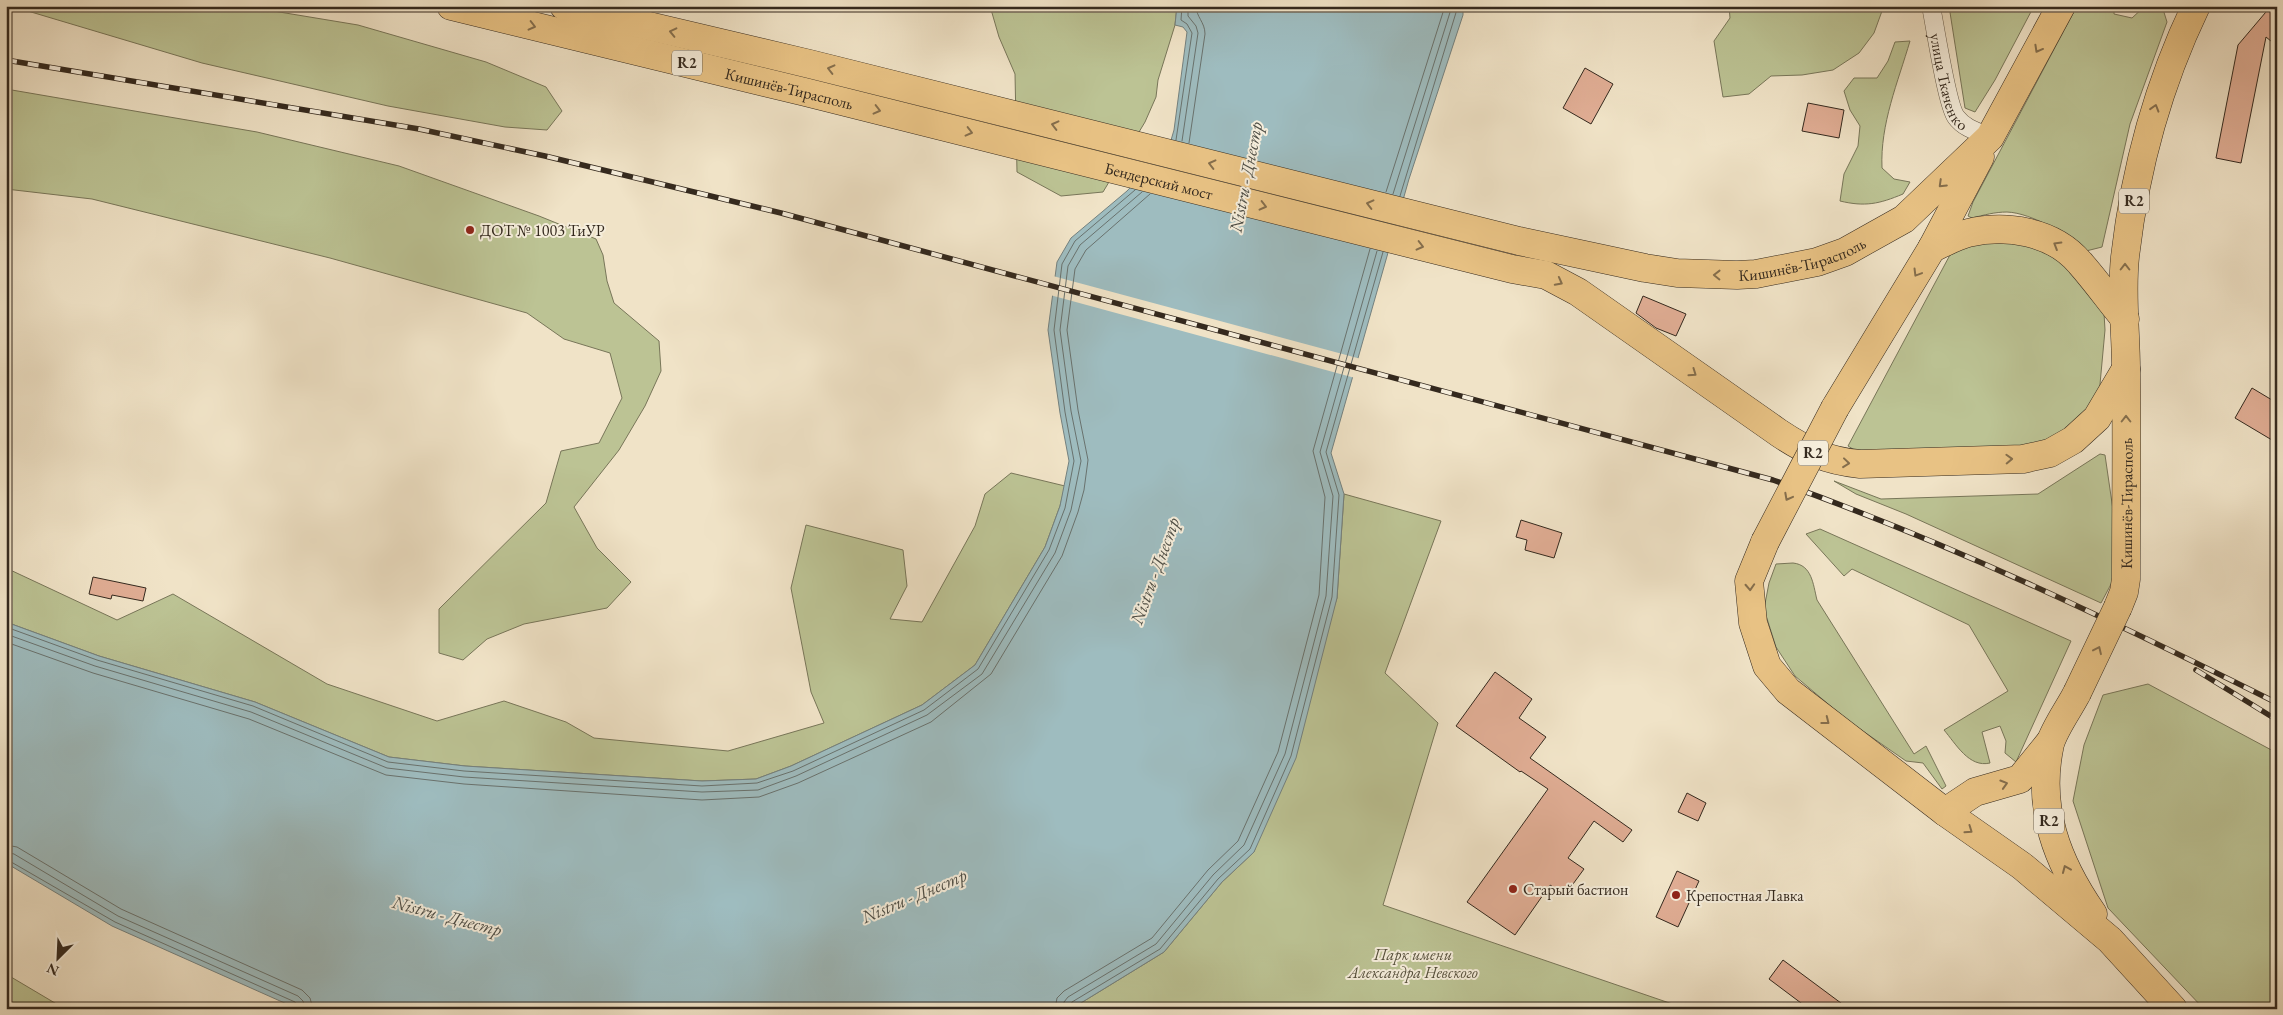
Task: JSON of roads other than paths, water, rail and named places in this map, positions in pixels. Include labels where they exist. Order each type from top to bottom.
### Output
[{"type":"main road","name":"Кишинёв-Тирасполь","points":[[451,6],[922,121]]},
{"type":"main road","name":"Кишинёв-Тирасполь","points":[[564,6],[929,94]]},
{"type":"main road","name":"Кишинёв-Тирасполь","points":[[1519,241],[1677,273],[1756,274],[1817,262],[1845,252],[1904,219],[1990,137],[2061,6]]},
{"type":"main road","name":"R2","points":[[2180,40],[2181,6]]},
{"type":"main road","points":[[2180,40],[2196,6]]},
{"type":"main road","name":"Кишинёв-Тирасполь","points":[[2110,940],[2072,884],[2051,833],[2045,788],[2050,742],[2078,693],[2124,592],[2126,579],[2125,258],[2136,188],[2148,130],[2180,40]]},
{"type":"main road","name":"Бендерский мост","points":[[929,94],[1519,241]]},
{"type":"main road","name":"Бендерский мост","points":[[922,121],[1512,269],[1546,275],[1578,292],[1778,434],[1806,451],[1838,462],[1860,464],[2023,459],[2050,454],[2065,446],[2097,418],[2126,369]]},
{"type":"main road","name":"R2","points":[[1990,137],[1932,248],[1835,408],[1765,542],[1749,581],[1752,623],[1767,666],[1788,691],[1945,812],[2022,866],[2110,940],[2173,1009]]},
{"type":"main road","points":[[1932,248],[1967,234],[2001,228],[2030,232],[2057,244],[2079,261],[2125,319]]},
{"type":"main road","points":[[1945,812],[1975,792],[2020,779],[2050,742]]},
{"type":"street","name":"улица Ткаченко","points":[[1931,6],[1949,96],[1956,117],[1971,130],[1990,137]]},
{"type":"water","name":"Nistru - Днестр","points":[[1177,6],[1463,6],[1463,15],[1409,179],[1331,453],[1344,494],[1337,598],[1296,758],[1254,852],[1222,882],[1164,952],[1071,1009],[298,1009],[112,926],[6,863],[6,622],[99,656],[255,702],[389,757],[465,766],[702,781],[756,779],[791,766],[922,705],[975,665],[1045,547],[1060,506],[1069,461],[1048,330],[1057,262],[1071,238],[1127,191],[1169,147],[1174,130],[1187,32],[1183,27],[1175,25]]},
{"type":"railway","points":[[6,60],[419,129],[545,156],[781,213],[1773,480],[1902,529],[1965,556],[2091,612],[2277,703]]},
{"type":"railway","points":[[2196,670],[2277,720]]},
{"type":"place","name":"ДОТ № 1003 ТиУР","points":[[470,230]]},
{"type":"place","name":"Старый бастион","points":[[1513,889]]},
{"type":"place","name":"Крепостная Лавка","points":[[1676,895]]},
{"type":"park label","name":"Парк имени Александра Невского","points":[[1413,963]]}]
